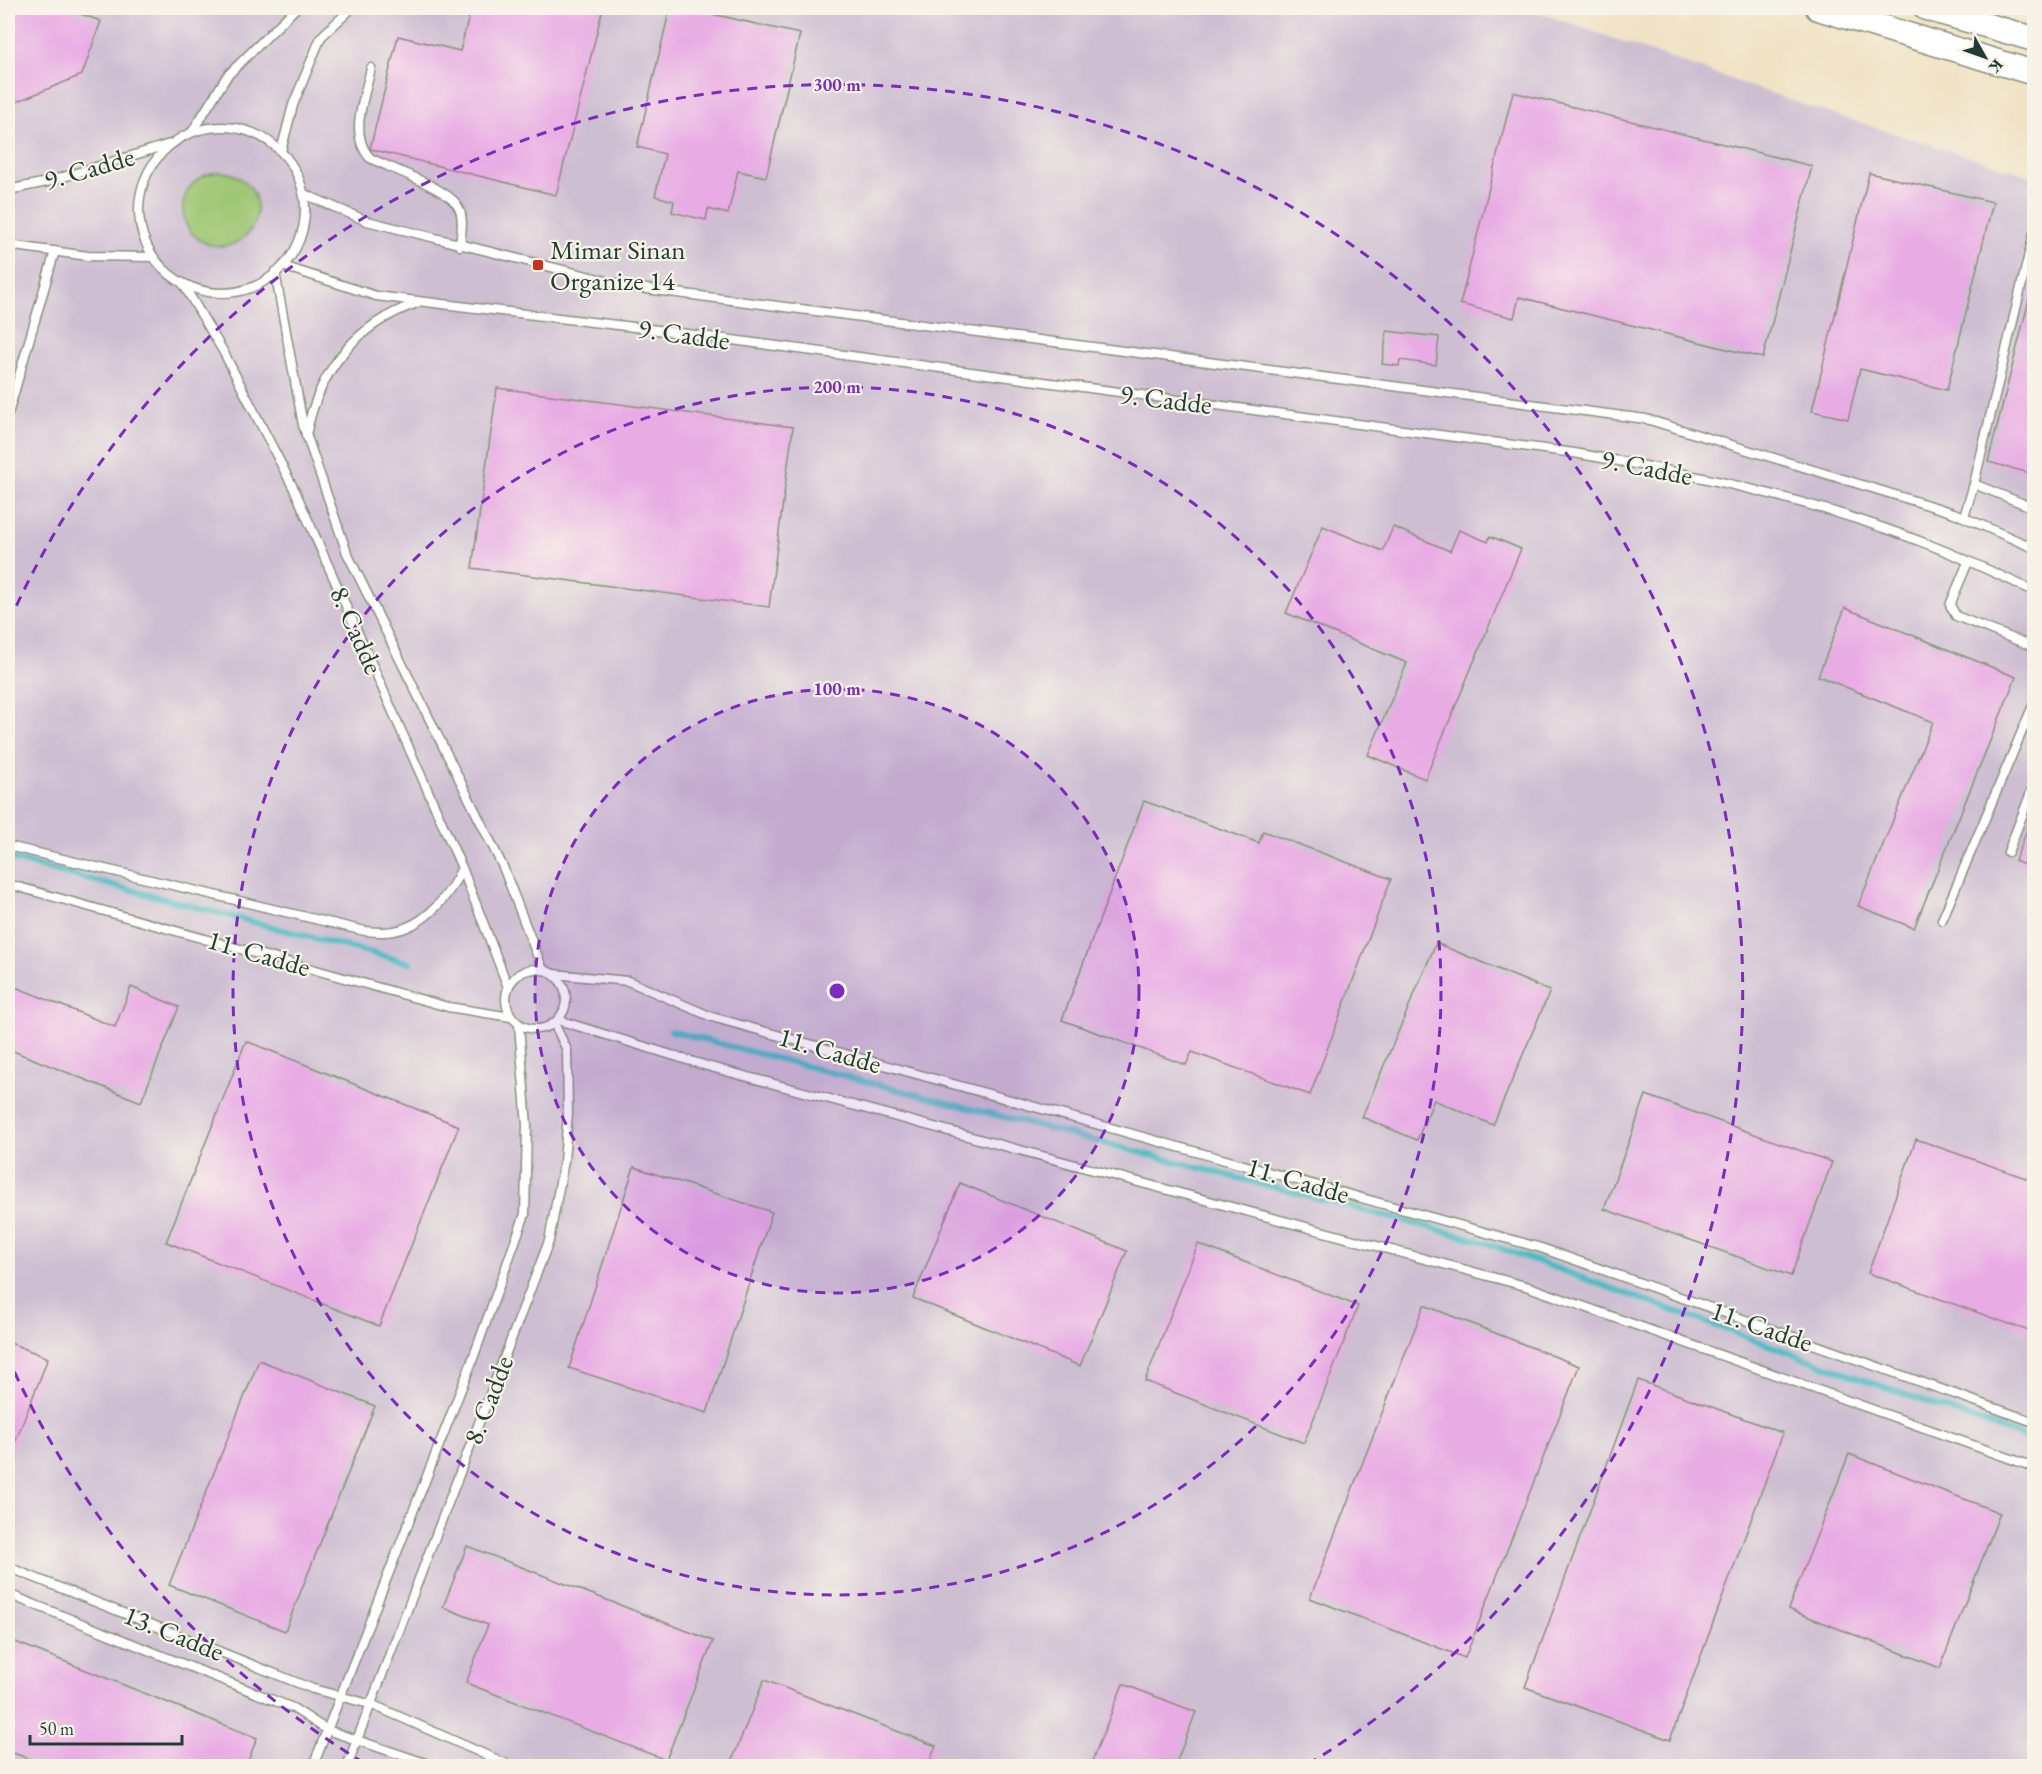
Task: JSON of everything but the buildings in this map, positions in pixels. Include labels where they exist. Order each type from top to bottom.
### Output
[{"type":"street","points":[[1818,8],[2034,73]]},
{"type":"street","points":[[1926,8],[2034,39]]},
{"type":"lane","points":[[192,132],[227,76],[296,8]]},
{"type":"lane","points":[[281,151],[293,105],[321,38],[352,8]]},
{"type":"lane","points":[[370,68],[358,132],[361,148],[370,158],[446,195],[458,205],[462,221],[460,246]]},
{"type":"lane","points":[[216,126],[240,128],[262,137],[281,151],[296,171],[304,194],[305,214],[301,234],[283,266],[262,283],[236,292],[209,292],[183,284],[162,268],[153,257],[142,235],[139,201],[142,185],[153,162],[170,144],[192,132],[216,126]]},
{"type":"lane","name":"9. Cadde","points":[[8,190],[47,182],[170,144]]},
{"type":"lane","name":"9. Cadde","points":[[304,194],[367,221],[631,287],[1646,419],[1964,517],[2034,548]]},
{"type":"lane","points":[[1964,517],[1974,484],[2034,233]]},
{"type":"lane","points":[[8,245],[88,256],[153,257]]},
{"type":"lane","points":[[8,414],[55,251]]},
{"type":"lane","name":"9. Cadde","points":[[283,266],[376,296],[662,330],[1574,453],[1720,481],[1792,500],[1934,547],[2034,591]]},
{"type":"lane","name":"8. Cadde","points":[[275,272],[306,435],[347,553],[503,867],[543,970]]},
{"type":"lane","name":"8. Cadde","points":[[183,284],[223,351],[296,493],[462,868],[508,987]]},
{"type":"lane","points":[[306,435],[317,394],[338,357],[367,328],[420,302]]},
{"type":"lane","points":[[1974,484],[2034,508]]},
{"type":"lane","points":[[1968,562],[1950,605],[1956,616],[2034,647]]},
{"type":"lane","points":[[1942,920],[2034,703]]},
{"type":"lane","points":[[2008,852],[2034,784]]},
{"type":"lane","name":"11. Cadde","points":[[8,846],[365,932],[393,932],[420,920],[444,898],[462,868]]},
{"type":"lane","name":"11. Cadde","points":[[8,884],[448,1007],[511,1017]]},
{"type":"lane","points":[[543,970],[553,974],[565,991],[566,1001],[556,1021],[539,1030],[519,1024],[511,1017],[507,1008],[508,987],[522,972],[543,970]]},
{"type":"lane","name":"11. Cadde","points":[[553,974],[628,981],[712,1017],[1541,1248],[2034,1422]]},
{"type":"lane","name":"8. Cadde","points":[[347,1767],[373,1705],[549,1241],[564,1161],[568,1114],[567,1050],[556,1021]]},
{"type":"lane","name":"11. Cadde","points":[[556,1021],[707,1066],[1529,1287],[2034,1467]]},
{"type":"lane","name":"8. Cadde","points":[[313,1767],[467,1375],[525,1214],[527,1126],[519,1024]]},
{"type":"lane","name":"13. Cadde","points":[[8,1567],[313,1689],[341,1694],[373,1705]]},
{"type":"lane","name":"13. Cadde","points":[[8,1594],[292,1708],[327,1730],[358,1740]]},
{"type":"lane","points":[[373,1705],[511,1767]]},
{"type":"lane","points":[[358,1740],[434,1767]]},
{"type":"shaded area","points":[[8,8],[1526,8],[1813,108],[2034,177],[2034,1766],[8,1766]]},
{"type":"green space","points":[[213,172],[227,172],[241,178],[251,188],[257,202],[257,216],[251,230],[241,240],[227,246],[213,246],[199,240],[189,230],[183,216],[183,202],[189,188],[199,178]]},
{"type":"waterway","points":[[8,858],[410,963]]},
{"type":"waterway","points":[[671,1031],[1478,1240],[2034,1441]]},
{"type":"place","name":"Mimar Sinan Organize 14","points":[[538,265]]}]
